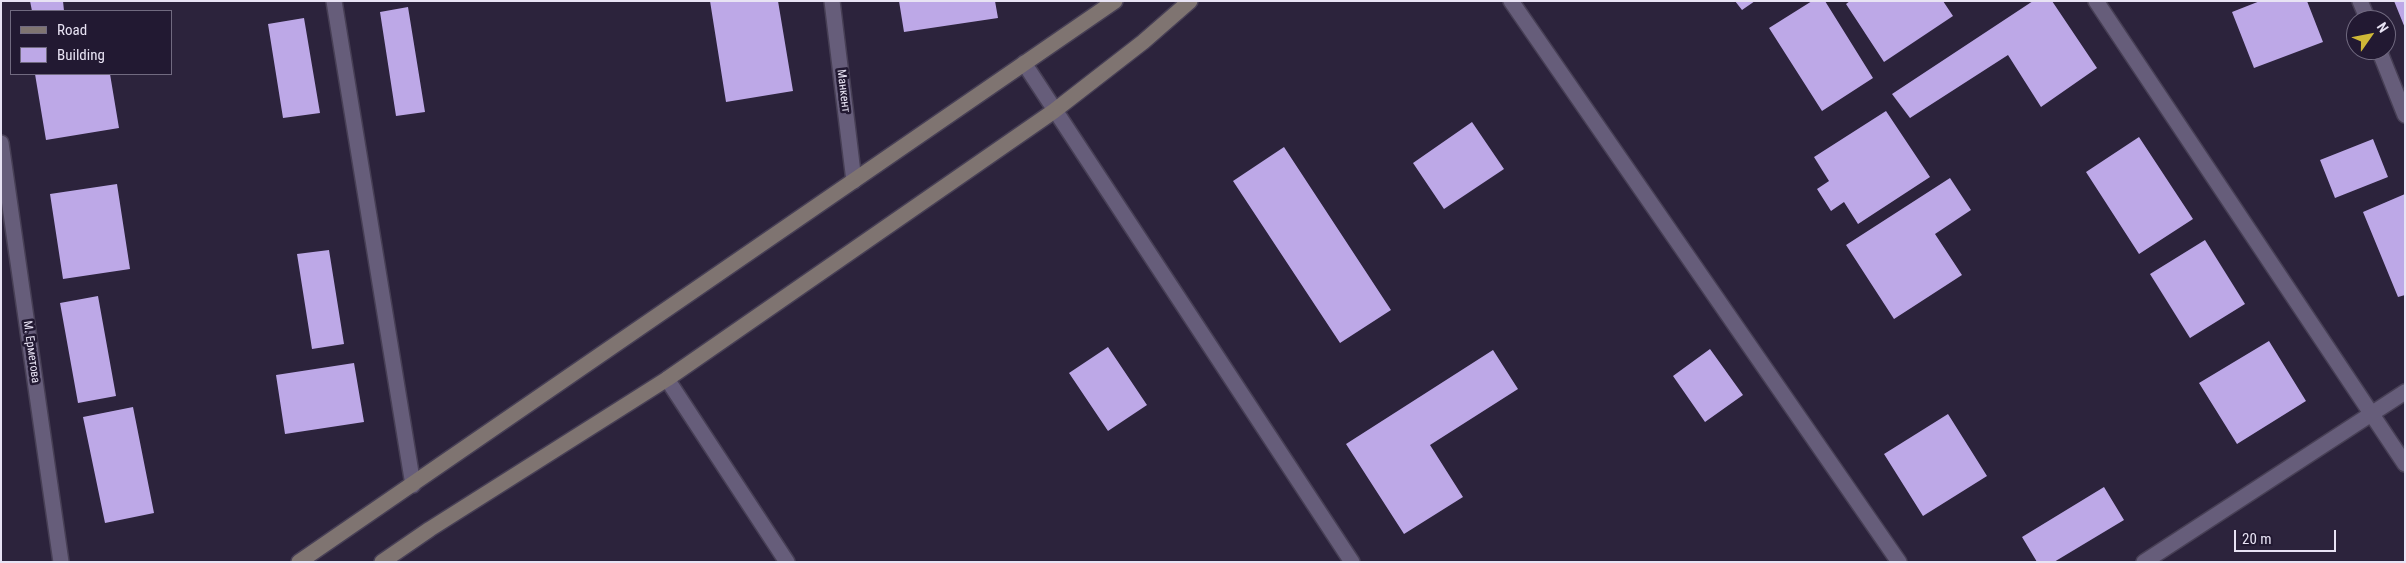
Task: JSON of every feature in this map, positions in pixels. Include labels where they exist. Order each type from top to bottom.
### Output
[{"type":"main road","points":[[299,562],[1115,1]]},
{"type":"main road","points":[[382,562],[438,524],[667,379],[1054,111],[1143,42],[1190,1]]},
{"type":"street","points":[[334,1],[412,485]]},
{"type":"street","name":"Манкент","points":[[832,1],[854,181]]},
{"type":"street","points":[[1511,1],[1899,562]]},
{"type":"street","points":[[2096,1],[2405,464]]},
{"type":"street","points":[[2383,60],[2405,115]]},
{"type":"street","points":[[1024,63],[1352,562]]},
{"type":"street","name":"М. Ерметова","points":[[1,142],[61,562]]},
{"type":"street","points":[[667,379],[787,562]]},
{"type":"street","points":[[2144,562],[2405,392]]},
{"type":"building","points":[[30,1],[63,1],[64,10],[32,10]]},
{"type":"building","points":[[710,1],[778,1],[793,91],[726,102]]},
{"type":"building","points":[[899,1],[995,1],[998,18],[904,32]]},
{"type":"building","points":[[1735,1],[1755,1],[1742,10]]},
{"type":"building","points":[[1812,1],[1825,1],[1873,78],[1822,111],[1769,28]]},
{"type":"building","points":[[1850,1],[1943,1],[1953,16],[1884,62],[1846,4]]},
{"type":"building","points":[[2033,1],[2052,1],[2097,68],[2041,107],[2008,55],[1910,118],[1892,94]]},
{"type":"building","points":[[2260,1],[2307,1],[2323,42],[2254,68],[2232,12]]},
{"type":"building","points":[[2394,1],[2405,1],[2405,28]]},
{"type":"building","points":[[408,7],[425,112],[396,116],[380,12]]},
{"type":"building","points":[[304,18],[320,113],[283,118],[268,24]]},
{"type":"building","points":[[35,75],[110,75],[119,128],[46,140]]},
{"type":"building","points":[[1886,111],[1930,177],[1858,224],[1844,202],[1831,211],[1817,189],[1829,181],[1814,157]]},
{"type":"building","points":[[1472,122],[1504,169],[1444,209],[1413,163]]},
{"type":"building","points":[[2139,137],[2193,219],[2139,254],[2086,172]]},
{"type":"building","points":[[2373,139],[2388,177],[2335,198],[2320,160]]},
{"type":"building","points":[[1284,147],[1391,310],[1340,343],[1233,181]]},
{"type":"building","points":[[1950,178],[1971,210],[1935,234],[1962,275],[1894,319],[1846,245]]},
{"type":"building","points":[[117,184],[130,269],[63,279],[50,194]]},
{"type":"building","points":[[2405,194],[2405,295],[2398,297],[2363,212]]},
{"type":"building","points":[[2205,240],[2245,304],[2190,338],[2150,274]]},
{"type":"building","points":[[329,250],[344,344],[312,349],[297,254]]},
{"type":"building","points":[[98,296],[116,396],[78,403],[60,303]]},
{"type":"building","points":[[2269,341],[2306,401],[2237,444],[2199,383]]},
{"type":"building","points":[[1108,347],[1147,405],[1108,431],[1069,373]]},
{"type":"building","points":[[1710,349],[1743,395],[1705,422],[1673,376]]},
{"type":"building","points":[[1493,350],[1518,389],[1430,445],[1463,497],[1404,534],[1346,444]]},
{"type":"building","points":[[354,363],[364,422],[285,434],[276,375]]},
{"type":"building","points":[[133,407],[154,513],[105,523],[83,417]]},
{"type":"building","points":[[1948,414],[1987,476],[1923,516],[1884,454]]},
{"type":"building","points":[[2104,487],[2124,520],[2054,562],[2037,562],[2022,537]]}]
